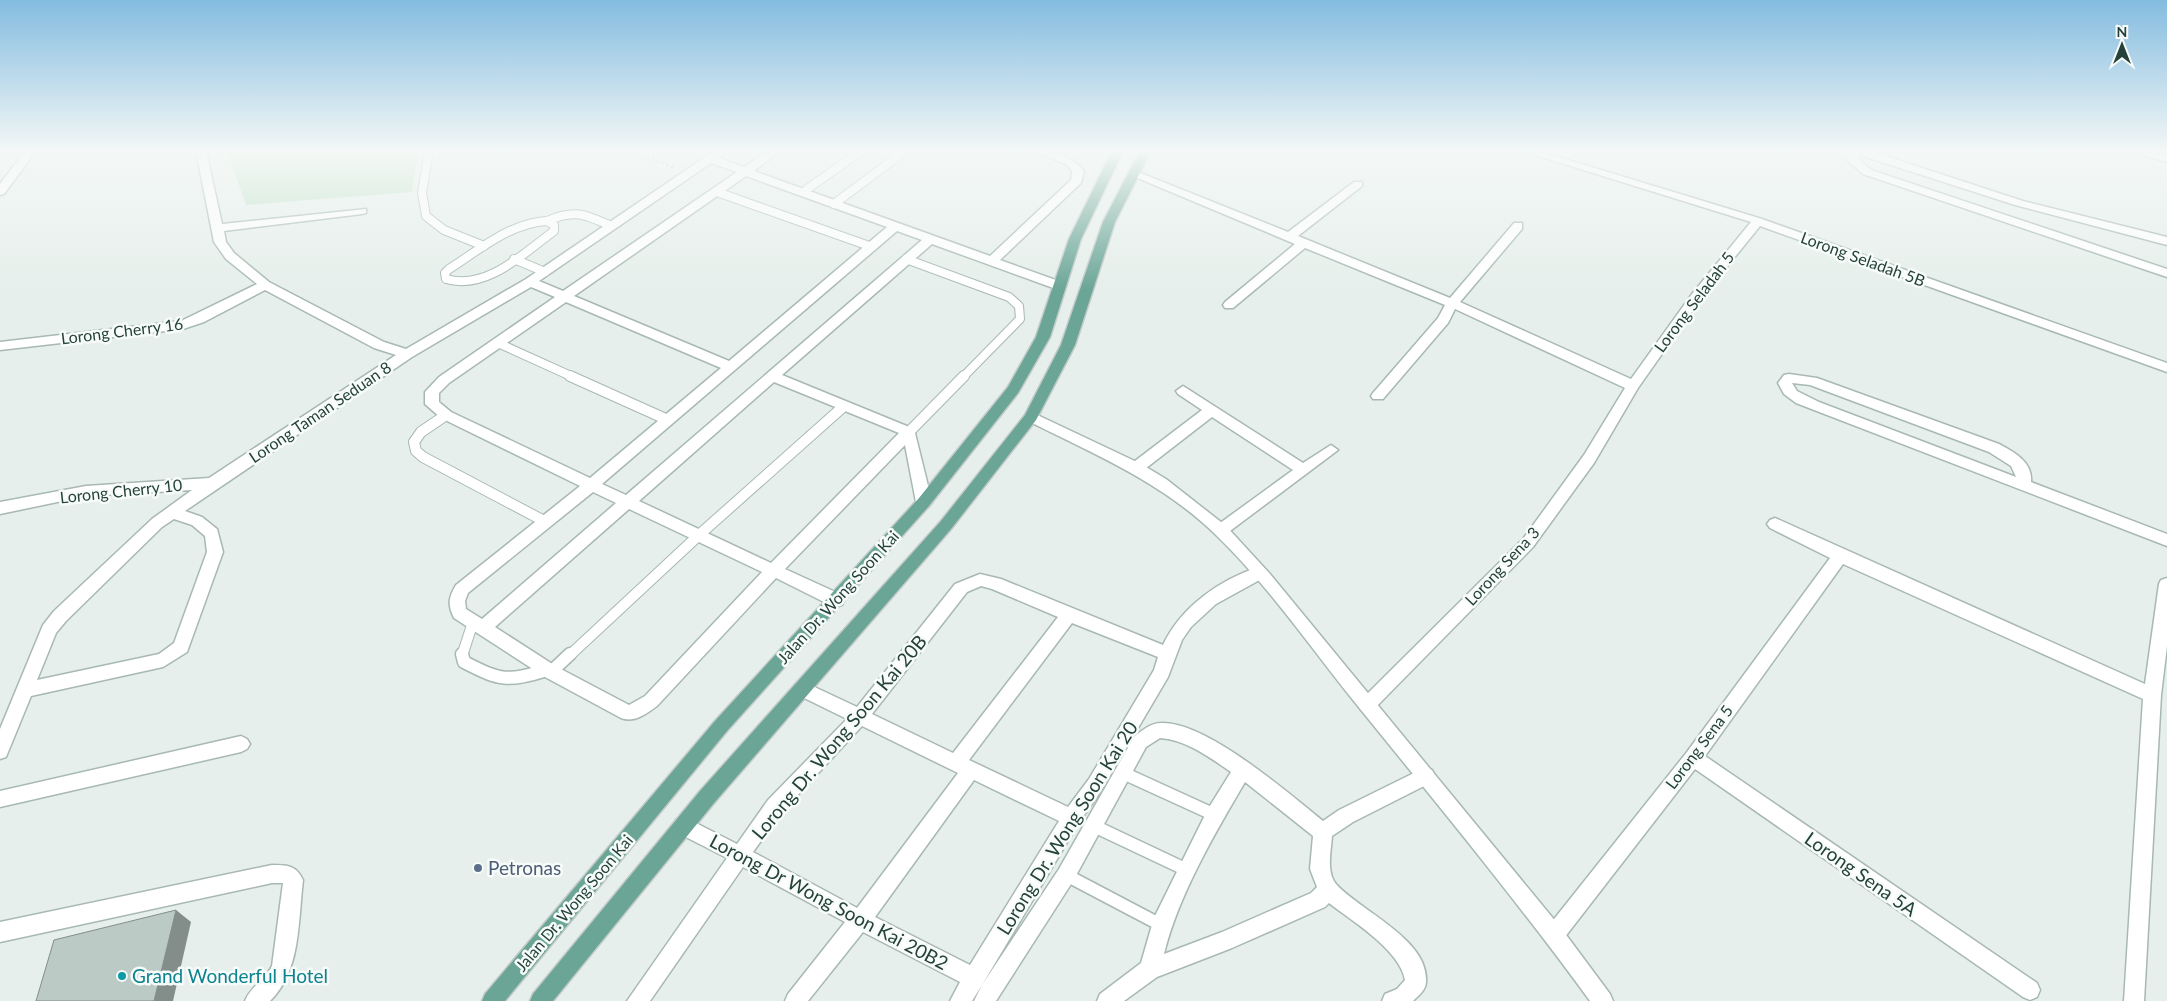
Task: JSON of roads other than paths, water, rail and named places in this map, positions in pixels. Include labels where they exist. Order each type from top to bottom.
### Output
[{"type":"main road","name":"Jalan Dr. Wong Soon Kai","points":[[492,1001],[721,726],[924,502],[1013,390],[1043,337],[1075,239],[1095,198]]},
{"type":"main road","name":"Jalan Dr. Wong Soon Kai","points":[[540,1001],[683,826],[946,525],[1031,416],[1068,345],[1109,222],[1122,198]]},
{"type":"street","points":[[211,198],[220,242],[230,256],[265,285],[379,345],[407,354]]},
{"type":"street","name":"Lorong Taman Seduan 8","points":[[0,751],[49,630],[60,616],[151,529],[212,483],[407,354],[530,282],[653,198]]},
{"type":"street","points":[[709,198],[444,380],[432,392],[432,404],[446,415],[590,486],[628,501],[836,600]]},
{"type":"street","points":[[818,198],[1060,286]]},
{"type":"street","points":[[992,261],[1059,198]]},
{"type":"street","points":[[1192,198],[1302,244],[1452,303],[1633,386]]},
{"type":"street","points":[[1289,237],[1340,198]]},
{"type":"street","name":"Lorong Seladah 5B","points":[[1681,198],[1758,221],[2167,368]]},
{"type":"street","points":[[1943,198],[2167,273]]},
{"type":"street","points":[[2003,198],[2167,241]]},
{"type":"street","points":[[2009,220],[2019,203]]},
{"type":"street","points":[[2029,226],[2042,209]]},
{"type":"street","points":[[217,228],[362,211]]},
{"type":"street","name":"Lorong Seladah 5","points":[[1633,386],[1718,268],[1758,221]]},
{"type":"street","points":[[896,226],[590,486],[462,589],[456,599],[456,606],[460,613],[549,671],[627,712],[634,712],[651,701],[774,570],[909,432]]},
{"type":"street","points":[[1378,396],[1443,320],[1452,303],[1518,226]]},
{"type":"street","points":[[478,625],[628,501],[930,238]]},
{"type":"street","points":[[1229,305],[1302,244]]},
{"type":"street","points":[[530,282],[731,366]]},
{"type":"street","name":"Lorong Cherry 16","points":[[0,346],[182,325],[199,319],[265,285]]},
{"type":"street","points":[[772,376],[909,432]]},
{"type":"street","points":[[2023,484],[2025,477],[2023,469],[2015,460],[1994,448],[1812,381],[1789,378],[1785,383],[1786,389],[1795,396],[1814,405],[2167,540]]},
{"type":"street","name":"Lorong Sena 3","points":[[1367,705],[1528,542],[1589,459],[1633,386]]},
{"type":"street","points":[[1182,391],[1304,470]]},
{"type":"street","points":[[1136,468],[1212,410]]},
{"type":"street","points":[[1031,416],[1136,468],[1161,483],[1221,530],[1259,573],[1426,776],[1554,935],[1603,1001]]},
{"type":"street","points":[[909,432],[924,502]]},
{"type":"street","points":[[1221,530],[1331,450]]},
{"type":"street","name":"Lorong Cherry 10","points":[[0,508],[86,491],[212,483]]},
{"type":"street","points":[[25,690],[163,660],[181,647],[215,552],[212,533],[197,521],[172,512]]},
{"type":"street","points":[[1775,524],[1840,556],[2152,695]]},
{"type":"street","name":"Lorong Sena 5","points":[[1554,935],[1692,758],[1840,556]]},
{"type":"street","name":"Lorong Dr. Wong Soon Kai 20","points":[[960,1001],[1071,818],[1095,785],[1162,672],[1166,653],[1184,623],[1205,602],[1227,588],[1259,573]]},
{"type":"street","name":"Lorong Dr. Wong Soon Kai 20B","points":[[636,1001],[775,806],[860,717],[961,588],[980,580],[996,582],[1069,615]]},
{"type":"street","points":[[2134,1001],[2152,695],[2167,584]]},
{"type":"street","points":[[796,1001],[859,920],[1069,615],[1166,653]]},
{"type":"street","points":[[802,689],[1071,818]]},
{"type":"street","points":[[984,1001],[1066,875],[1140,742],[1159,730],[1180,733],[1216,750],[1323,832]]},
{"type":"street","points":[[0,799],[241,744]]},
{"type":"street","name":"Lorong Sena 5A","points":[[1692,758],[2030,990]]},
{"type":"street","points":[[1150,969],[1161,925],[1215,815],[1242,771]]},
{"type":"street","points":[[1323,832],[1346,816],[1426,776]]},
{"type":"street","name":"Lorong Dr Wong Soon Kai 20B2","points":[[683,826],[741,854],[859,920],[975,978]]},
{"type":"street","points":[[1323,832],[1320,869],[1328,890],[1389,938],[1413,965],[1416,983],[1404,996],[1392,1001]]},
{"type":"street","points":[[0,932],[272,874],[287,874],[293,880],[282,968],[275,982],[255,1001]]},
{"type":"street","points":[[1107,1001],[1150,969],[1226,941],[1304,908],[1318,900],[1328,890]]},
{"type":"lane","points":[[423,198],[423,207],[427,218],[459,238],[484,246]]},
{"type":"lane","points":[[733,198],[872,247]]},
{"type":"lane","points":[[834,204],[842,198]]},
{"type":"lane","points":[[547,221],[554,225],[554,231],[514,259],[471,283],[451,282],[446,279],[445,273],[449,270],[484,246],[522,225],[537,221],[547,221],[562,214],[571,213],[587,216],[611,226]]},
{"type":"lane","points":[[514,259],[545,272]]},
{"type":"lane","points":[[906,259],[1009,297],[1017,303],[1021,311],[1020,319],[909,432]]},
{"type":"lane","points":[[498,343],[668,420]]},
{"type":"lane","points":[[478,625],[462,656],[464,662],[498,680],[510,681],[549,671],[844,406]]},
{"type":"lane","points":[[446,415],[421,432],[414,442],[416,451],[423,457],[546,522]]},
{"type":"lane","points":[[1123,773],[1215,815]]},
{"type":"lane","points":[[1094,826],[1187,870]]},
{"type":"lane","points":[[1066,875],[1161,925]]},
{"type":"place","name":"Petronas","points":[[478,868]]},
{"type":"place","name":"Grand Wonderful Hotel","points":[[122,976]]}]
